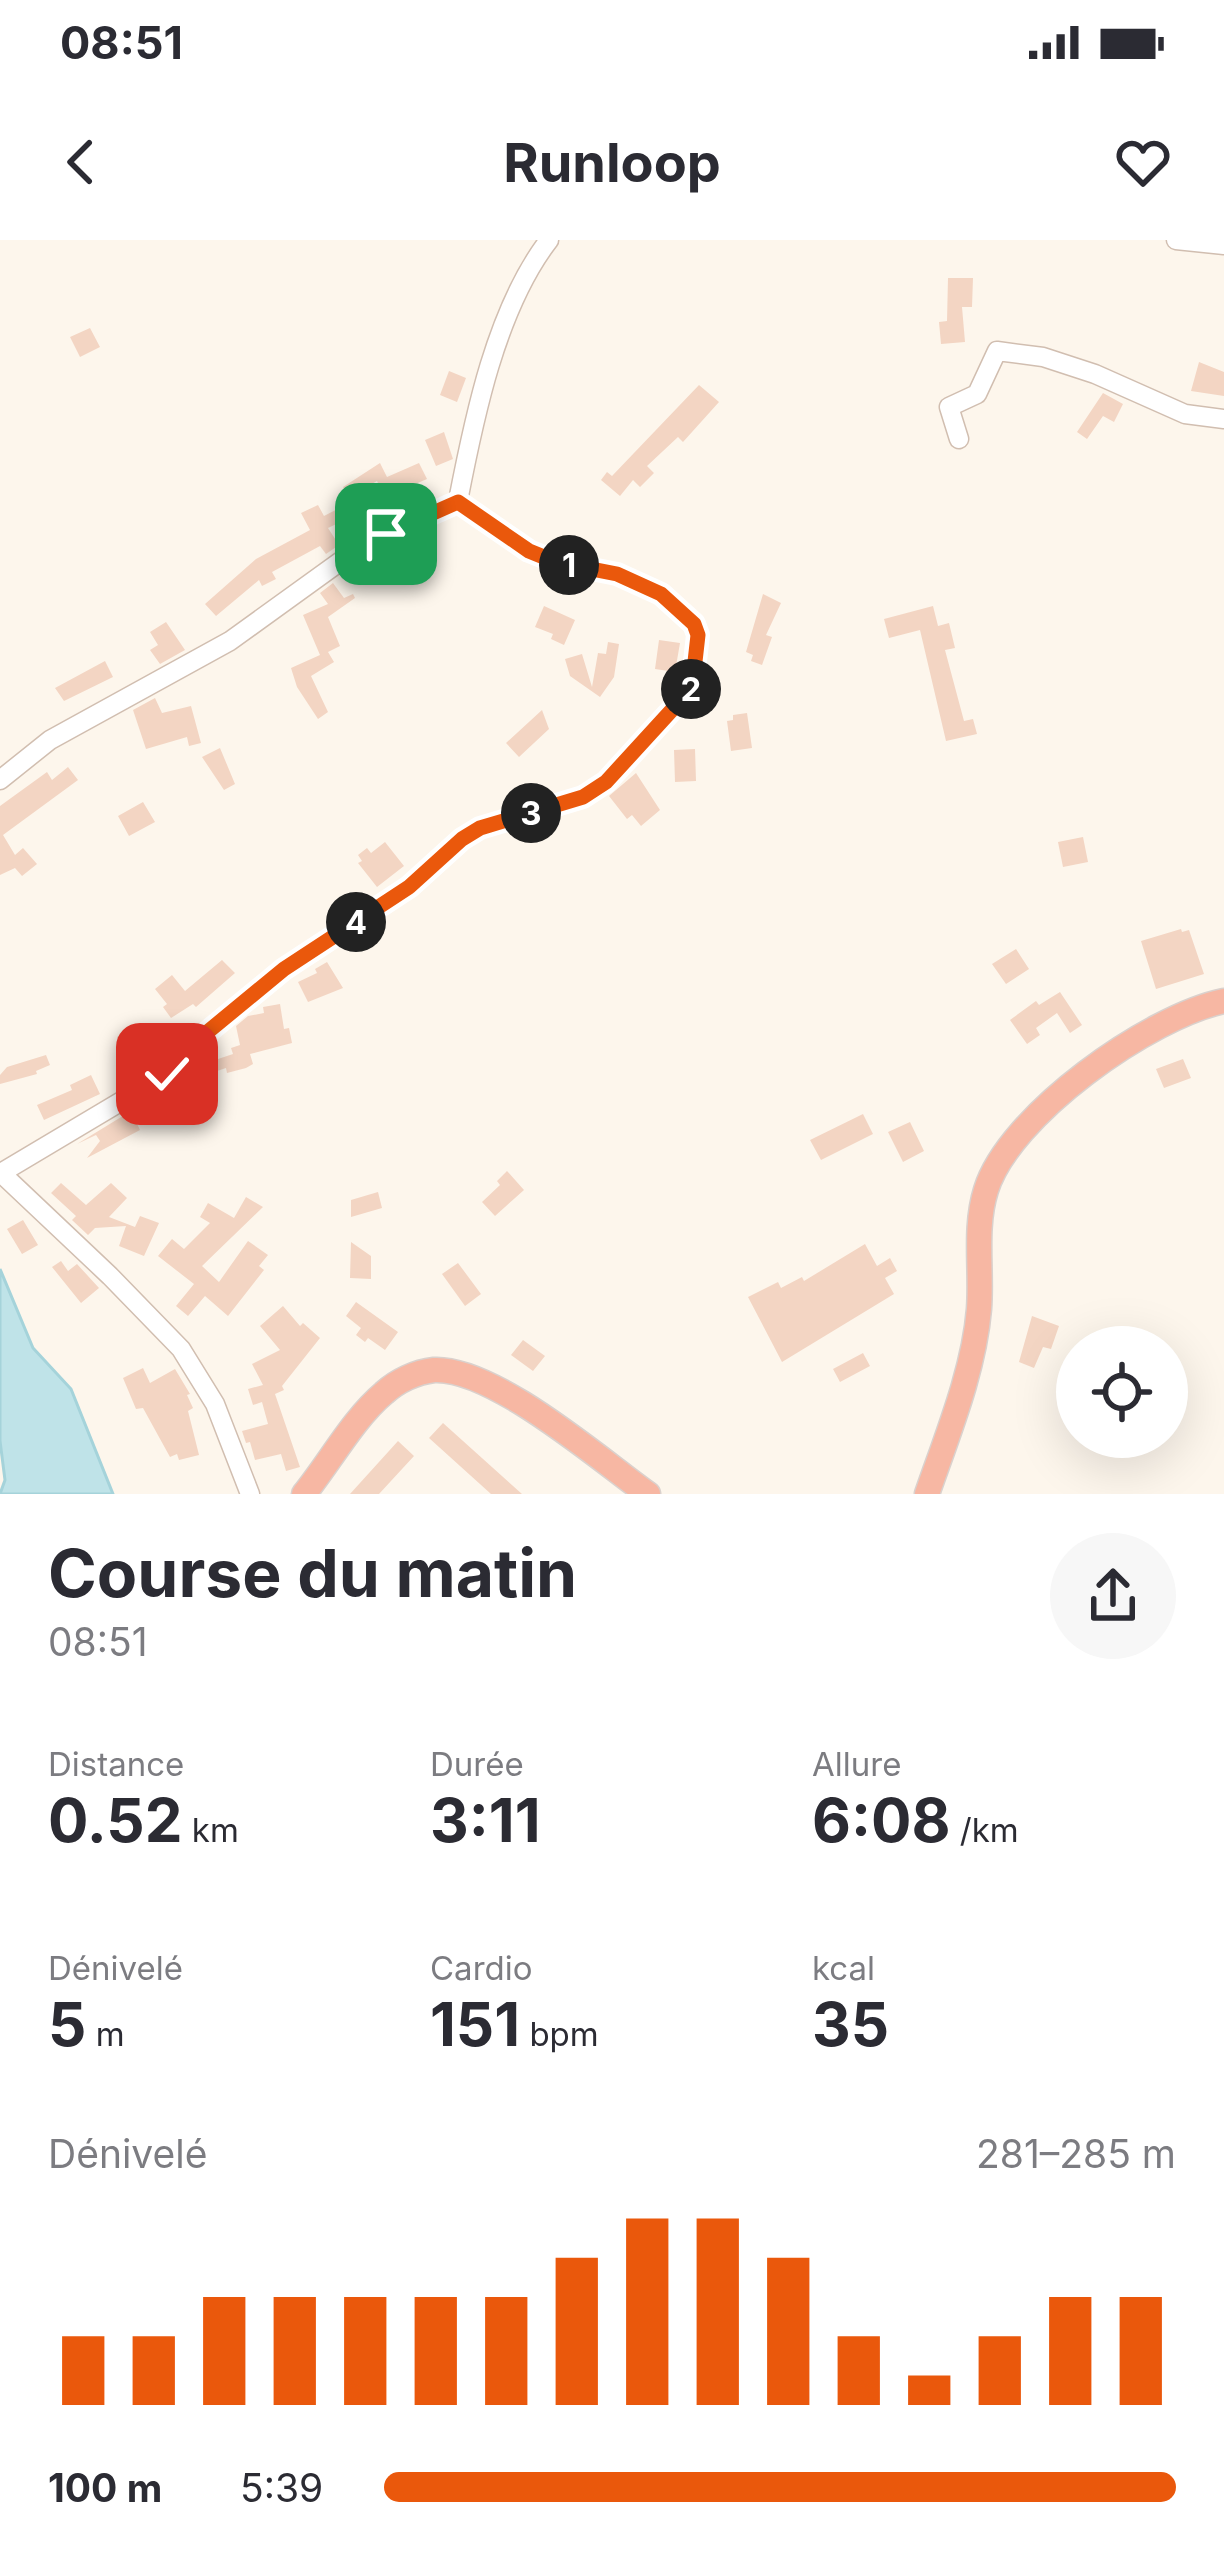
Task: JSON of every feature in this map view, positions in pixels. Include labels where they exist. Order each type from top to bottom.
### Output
[{"type":"highway","points":[[927,1494],[975,1337],[981,1220],[994,1173],[1030,1120],[1080,1077],[1149,1033],[1224,1001]]},
{"type":"highway","points":[[304,1494],[381,1395],[400,1381],[436,1370],[503,1392],[647,1494]]},
{"type":"street","points":[[458,502],[474,418],[497,350],[518,295],[549,240]]},
{"type":"street","points":[[1176,240],[1224,245]]},
{"type":"street","points":[[958,439],[949,407],[976,394],[997,351],[1043,356],[1185,413],[1224,419]]},
{"type":"street","points":[[0,780],[50,740],[230,641],[345,558],[458,502]]},
{"type":"street","points":[[250,1494],[215,1404],[181,1349],[1,1173],[167,1074],[199,1039],[284,969],[409,887],[462,839],[480,828],[583,797],[606,782],[692,688],[698,635],[694,624],[661,594],[617,574],[556,562],[529,551],[458,502]]},
{"type":"water","points":[[0,1269],[33,1348],[71,1389],[113,1494],[0,1494],[5,1480],[0,1441]]},
{"type":"building","points":[[948,278],[973,278],[972,307],[962,307],[965,342],[941,344],[939,322],[947,321]]},
{"type":"building","points":[[90,328],[100,347],[80,357],[70,337]]},
{"type":"building","points":[[1199,362],[1224,372],[1224,396],[1191,391]]},
{"type":"building","points":[[449,371],[466,378],[457,402],[440,395]]},
{"type":"building","points":[[699,385],[719,402],[683,442],[678,437],[647,466],[654,473],[640,487],[633,480],[620,496],[601,480],[607,472],[612,476]]},
{"type":"building","points":[[1103,393],[1123,404],[1114,422],[1103,416],[1087,439],[1077,432]]},
{"type":"building","points":[[444,432],[453,459],[436,466],[425,440]]},
{"type":"building","points":[[380,463],[387,477],[419,463],[427,479],[406,488],[409,496],[389,506],[377,481],[349,497],[343,487]]},
{"type":"building","points":[[349,503],[355,515],[328,528],[339,545],[326,554],[320,546],[272,572],[276,579],[262,586],[259,580],[216,616],[205,604],[256,559],[310,530],[301,513],[318,505],[324,516]]},
{"type":"building","points":[[396,546],[406,565],[384,577],[374,558]]},
{"type":"building","points":[[333,583],[344,598],[353,594],[355,598],[328,617],[340,646],[328,652],[334,662],[311,676],[328,712],[318,719],[291,668],[320,655],[303,615],[328,604],[320,593]]},
{"type":"building","points":[[763,594],[781,603],[766,635],[772,637],[762,665],[751,661],[753,655],[746,652]]},
{"type":"building","points":[[544,606],[575,620],[564,645],[535,627]]},
{"type":"building","points":[[933,606],[938,626],[949,623],[955,648],[945,650],[964,721],[973,719],[977,734],[946,741],[920,630],[889,638],[884,619]]},
{"type":"building","points":[[166,622],[185,650],[160,664],[150,650],[158,645],[150,632]]},
{"type":"building","points":[[659,640],[680,643],[675,672],[655,669]]},
{"type":"building","points":[[608,642],[619,644],[614,677],[600,697],[570,676],[565,659],[582,654],[592,687],[598,653],[606,654]]},
{"type":"building","points":[[105,661],[113,677],[64,701],[55,688]]},
{"type":"building","points":[[155,698],[162,713],[191,706],[201,743],[189,746],[187,737],[146,749],[133,710]]},
{"type":"building","points":[[542,710],[549,729],[519,757],[506,743]]},
{"type":"building","points":[[747,713],[752,748],[731,751],[727,721]]},
{"type":"building","points":[[220,748],[235,784],[224,790],[202,757]]},
{"type":"building","points":[[695,749],[696,781],[675,782],[674,750]]},
{"type":"building","points":[[68,767],[78,780],[3,835],[15,855],[23,848],[37,864],[22,876],[15,868],[0,875],[0,806],[47,772],[52,780]]},
{"type":"building","points":[[636,773],[660,810],[641,826],[632,815],[627,819],[609,796]]},
{"type":"building","points":[[143,802],[155,822],[129,836],[118,816]]},
{"type":"building","points":[[1083,837],[1088,862],[1063,867],[1058,842]]},
{"type":"building","points":[[385,842],[404,866],[377,887],[358,863],[362,861],[358,855],[367,848],[371,853]]},
{"type":"building","points":[[1189,930],[1204,974],[1156,989],[1141,941]]},
{"type":"building","points":[[1016,949],[1029,969],[1006,984],[992,964]]},
{"type":"building","points":[[222,960],[235,973],[196,1007],[193,1004],[171,1018],[155,989],[172,975],[185,991]]},
{"type":"building","points":[[327,962],[343,988],[308,1002],[298,982]]},
{"type":"building","points":[[1060,992],[1082,1025],[1070,1033],[1057,1013],[1036,1028],[1040,1035],[1027,1044],[1010,1020],[1036,1001],[1039,1005]]},
{"type":"building","points":[[280,1004],[292,1043],[250,1054],[253,1064],[246,1068],[227,1073],[226,1068],[193,1079],[191,1068],[233,1054],[231,1048],[240,1045],[236,1026],[248,1016],[264,1013],[263,1007]]},
{"type":"building","points":[[175,1023],[182,1035],[130,1062],[117,1037],[143,1024],[149,1037]]},
{"type":"building","points":[[46,1055],[50,1065],[37,1074],[0,1084],[7,1067]]},
{"type":"building","points":[[1183,1059],[1191,1078],[1164,1088],[1156,1069]]},
{"type":"building","points":[[91,1075],[100,1094],[44,1120],[37,1105],[72,1090],[70,1085]]},
{"type":"building","points":[[131,1111],[140,1130],[87,1158],[100,1141],[96,1135],[77,1144]]},
{"type":"building","points":[[863,1114],[873,1134],[821,1160],[810,1140]]},
{"type":"building","points":[[910,1122],[924,1151],[903,1162],[888,1132]]},
{"type":"building","points":[[507,1171],[524,1190],[495,1216],[482,1202]]},
{"type":"building","points":[[61,1183],[86,1205],[111,1183],[127,1198],[109,1217],[135,1227],[140,1216],[159,1223],[144,1256],[119,1246],[126,1226],[95,1228],[88,1235],[51,1193]]},
{"type":"building","points":[[378,1192],[382,1208],[351,1217],[351,1200]]},
{"type":"building","points":[[246,1197],[263,1207],[202,1266],[219,1282],[248,1241],[268,1255],[259,1266],[264,1270],[228,1316],[205,1296],[188,1316],[176,1306],[194,1284],[158,1256],[172,1239],[184,1249],[210,1223],[200,1217],[208,1203],[234,1218]]},
{"type":"building","points":[[23,1220],[38,1245],[22,1254],[7,1229]]},
{"type":"building","points":[[351,1242],[371,1256],[371,1279],[350,1278]]},
{"type":"building","points":[[865,1244],[877,1266],[890,1258],[897,1271],[885,1278],[894,1294],[782,1362],[748,1297],[778,1282],[781,1288],[802,1277],[804,1281]]},
{"type":"building","points":[[61,1261],[68,1271],[77,1264],[99,1288],[81,1303],[52,1267]]},
{"type":"building","points":[[458,1263],[481,1294],[465,1306],[442,1274]]},
{"type":"building","points":[[356,1302],[398,1332],[385,1350],[356,1335],[361,1328],[346,1316]]},
{"type":"building","points":[[283,1306],[300,1326],[303,1323],[320,1338],[282,1386],[284,1390],[275,1394],[300,1467],[286,1471],[281,1454],[255,1460],[242,1431],[268,1424],[262,1402],[253,1405],[248,1389],[263,1385],[252,1364],[280,1350],[260,1326]]},
{"type":"building","points":[[1032,1316],[1059,1326],[1051,1349],[1043,1347],[1034,1368],[1019,1362]]},
{"type":"building","points":[[523,1340],[545,1356],[533,1371],[511,1355]]},
{"type":"building","points":[[863,1353],[870,1366],[840,1382],[833,1369]]},
{"type":"building","points":[[143,1368],[150,1383],[175,1369],[190,1394],[193,1408],[188,1411],[199,1455],[179,1460],[177,1454],[170,1457],[143,1408],[136,1409],[123,1378]]},
{"type":"building","points":[[443,1423],[522,1494],[491,1494],[429,1438]]},
{"type":"building","points":[[398,1441],[414,1456],[379,1494],[350,1494]]},
{"type":"route","points":[[167,1074],[199,1039],[284,969],[409,887],[462,839],[480,828],[583,797],[606,782],[692,688],[699,653],[694,624],[641,583],[529,551],[458,502],[386,534]]}]
